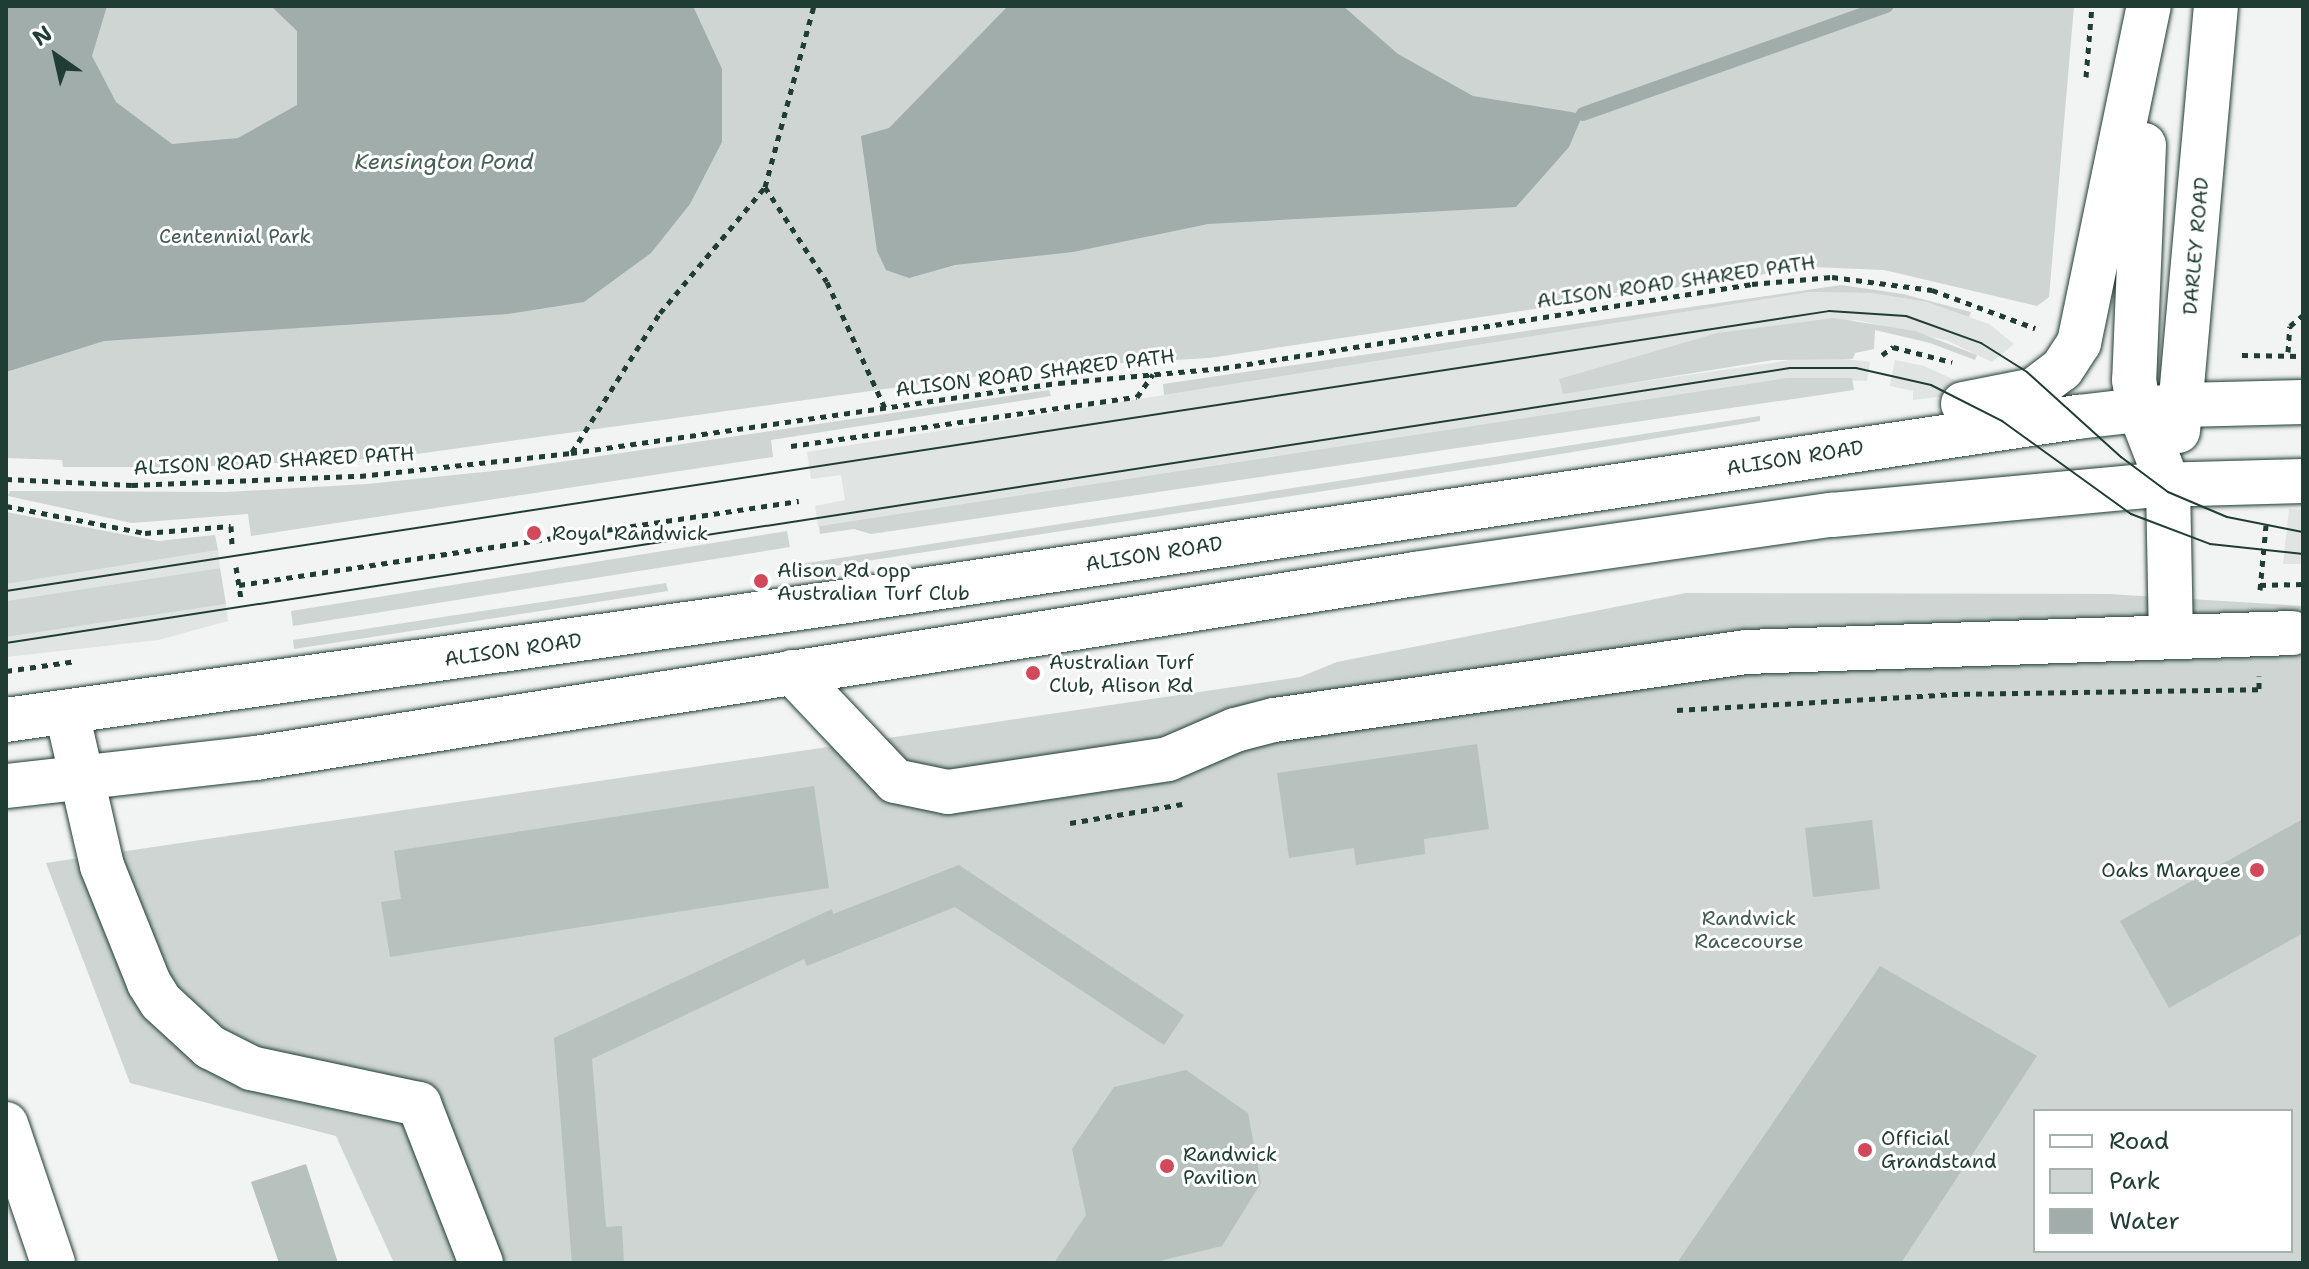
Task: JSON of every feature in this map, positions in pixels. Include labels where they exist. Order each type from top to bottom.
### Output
[{"type":"main road","points":[[2150,6],[2135,324],[2139,409],[2168,484],[2171,636]]},
{"type":"main road","points":[[1783,460],[1895,415],[2034,390],[2069,360],[2088,317],[2150,6]]},
{"type":"main road","name":"DARLEY ROAD","points":[[2168,484],[2182,405],[2216,6]]},
{"type":"main road","name":"ALISON ROAD","points":[[6,720],[2139,409],[2303,402]]},
{"type":"main road","points":[[6,786],[270,756],[792,672],[1832,515],[2168,484],[2303,481]]},
{"type":"main road","points":[[792,672],[895,781],[948,792],[1168,759],[1235,730],[1274,720],[1746,652],[2276,633]]},
{"type":"main road","points":[[67,713],[102,866],[149,983],[175,1020],[210,1047],[251,1068],[419,1104],[489,1262]]},
{"type":"main road","points":[[6,1124],[53,1263]]},
{"type":"path","points":[[571,453],[660,313],[765,187],[814,6]]},
{"type":"path","points":[[765,187],[827,282],[885,408]]},
{"type":"path","name":"ALISON ROAD SHARED PATH","points":[[6,479],[132,485],[360,476],[571,453],[885,408],[1223,368],[1737,286],[1832,277],[1932,290],[2043,332]]},
{"type":"path","points":[[2288,352],[2290,326],[2303,315]]},
{"type":"path","points":[[1882,355],[1893,347],[1940,356],[1966,369]]},
{"type":"path","points":[[791,446],[1137,397],[1153,374]]},
{"type":"path","points":[[239,585],[799,501]]},
{"type":"path","points":[[6,506],[145,533],[231,526],[232,544]]},
{"type":"path","points":[[236,567],[241,600]]},
{"type":"path","points":[[1672,711],[1952,694],[2259,689],[2276,633],[2260,585],[2303,584]]},
{"type":"path","points":[[6,671],[76,661]]},
{"type":"path","points":[[1056,824],[1163,811],[1189,801]]},
{"type":"shaded area","points":[[1809,292],[1871,293],[1927,302],[1989,324],[2014,344],[1992,362],[1946,340],[1856,320],[1717,333],[1559,379],[1563,393],[1819,356],[1870,362],[1867,381],[1786,378],[818,526],[815,506],[845,500],[841,475],[811,479],[807,452]]},
{"type":"shaded area","points":[[1895,360],[1924,366],[1981,392],[1913,400],[1913,391],[1890,386]]},
{"type":"shaded area","points":[[2289,509],[2303,510],[2303,564],[2283,564]]},
{"type":"shaded area","points":[[218,550],[220,568],[6,601],[6,584]]},
{"type":"shaded area","points":[[226,604],[228,621],[158,640],[6,657],[6,637]]},
{"type":"green space","name":"Centennial Park","points":[[6,6],[2074,6],[2049,297],[2037,306],[1884,270],[1812,267],[1209,358],[1036,368],[388,458],[190,467],[63,467],[62,460],[6,458]]},
{"type":"green space","points":[[1841,285],[1903,294],[1971,312],[1969,317],[1927,302],[1871,293],[1810,292],[1164,395],[1163,384]]},
{"type":"green space","points":[[1834,318],[1915,331],[1977,355],[1975,360],[1930,343],[1875,330],[1874,349],[1855,353],[1853,359],[1773,360],[1563,394],[1559,379],[1717,333]]},
{"type":"green space","points":[[1786,378],[1852,378],[1854,390],[871,534],[854,529],[820,534],[819,526]]},
{"type":"green space","points":[[1049,390],[1051,396],[771,440],[773,457],[251,536],[248,514],[132,523],[8,496],[10,491],[226,492],[367,484],[512,469]]},
{"type":"green space","points":[[1760,416],[1760,421],[1506,463],[782,574],[781,567]]},
{"type":"green space","points":[[6,512],[158,541],[215,535],[218,550],[6,584]]},
{"type":"green space","points":[[787,531],[790,547],[293,626],[291,611]]},
{"type":"green space","points":[[220,568],[226,604],[6,637],[6,601]]},
{"type":"green space","points":[[666,583],[668,591],[294,649],[293,640]]},
{"type":"green space","name":"Randwick Racecourse","points":[[1686,593],[2109,594],[2303,606],[2303,1263],[394,1263],[336,1136],[130,1083],[46,863],[1300,677],[1337,662]]},
{"type":"water","name":"Kensington Pond","points":[[6,6],[107,6],[92,56],[116,102],[172,144],[238,138],[297,105],[297,31],[271,6],[693,6],[722,69],[722,142],[690,204],[651,253],[584,302],[508,314],[104,341],[6,372]]},
{"type":"water","points":[[1008,6],[1343,6],[1398,54],[1473,96],[1583,114],[1569,147],[1516,207],[1208,224],[1073,252],[955,265],[909,278],[886,270],[877,251],[861,136],[889,128]]},
{"type":"building","points":[[1477,744],[1489,829],[1424,839],[1425,854],[1356,865],[1354,848],[1289,858],[1277,773]]},
{"type":"building","points":[[814,786],[829,888],[390,957],[381,902],[401,899],[394,851]]},
{"type":"building","name":"Oaks Marquee","points":[[2303,819],[2303,933],[2169,1008],[2120,921]]},
{"type":"building","points":[[1872,820],[1880,889],[1813,897],[1805,828]]},
{"type":"building","points":[[959,865],[1184,1015],[1164,1045],[955,907],[807,966],[804,959],[592,1059],[606,1227],[622,1226],[624,1263],[572,1263],[554,1038],[832,909],[833,914]]},
{"type":"building","name":"Official Grandstand","points":[[1880,966],[2037,1056],[1901,1263],[1677,1263]]},
{"type":"building","name":"Randwick Pavilion","points":[[1186,1070],[1248,1113],[1261,1183],[1222,1246],[1151,1263],[1054,1263],[1086,1215],[1072,1149],[1114,1087]]},
{"type":"building","points":[[306,1164],[338,1263],[279,1263],[251,1182]]},
{"type":"waterway","points":[[1583,114],[1886,6]]},
{"type":"tram line","points":[[6,591],[1829,311],[1906,316],[1981,343],[2027,372],[2121,457],[2168,492],[2227,517],[2303,532]]},
{"type":"tram line","points":[[6,643],[1790,368],[1856,368],[1931,385],[2002,421],[2131,514],[2210,544],[2303,554]]},
{"type":"place","name":"Royal Randwick","points":[[534,533]]},
{"type":"place","name":"Alison Rd opp Australian Turf Club","points":[[761,581]]},
{"type":"place","name":"Australian Turf Club, Alison Rd","points":[[1033,673]]},
{"type":"place","name":"Oaks Marquee","points":[[2257,870]]},
{"type":"place","name":"Official Grandstand","points":[[1865,1150]]},
{"type":"place","name":"Randwick Pavilion","points":[[1167,1166]]}]
